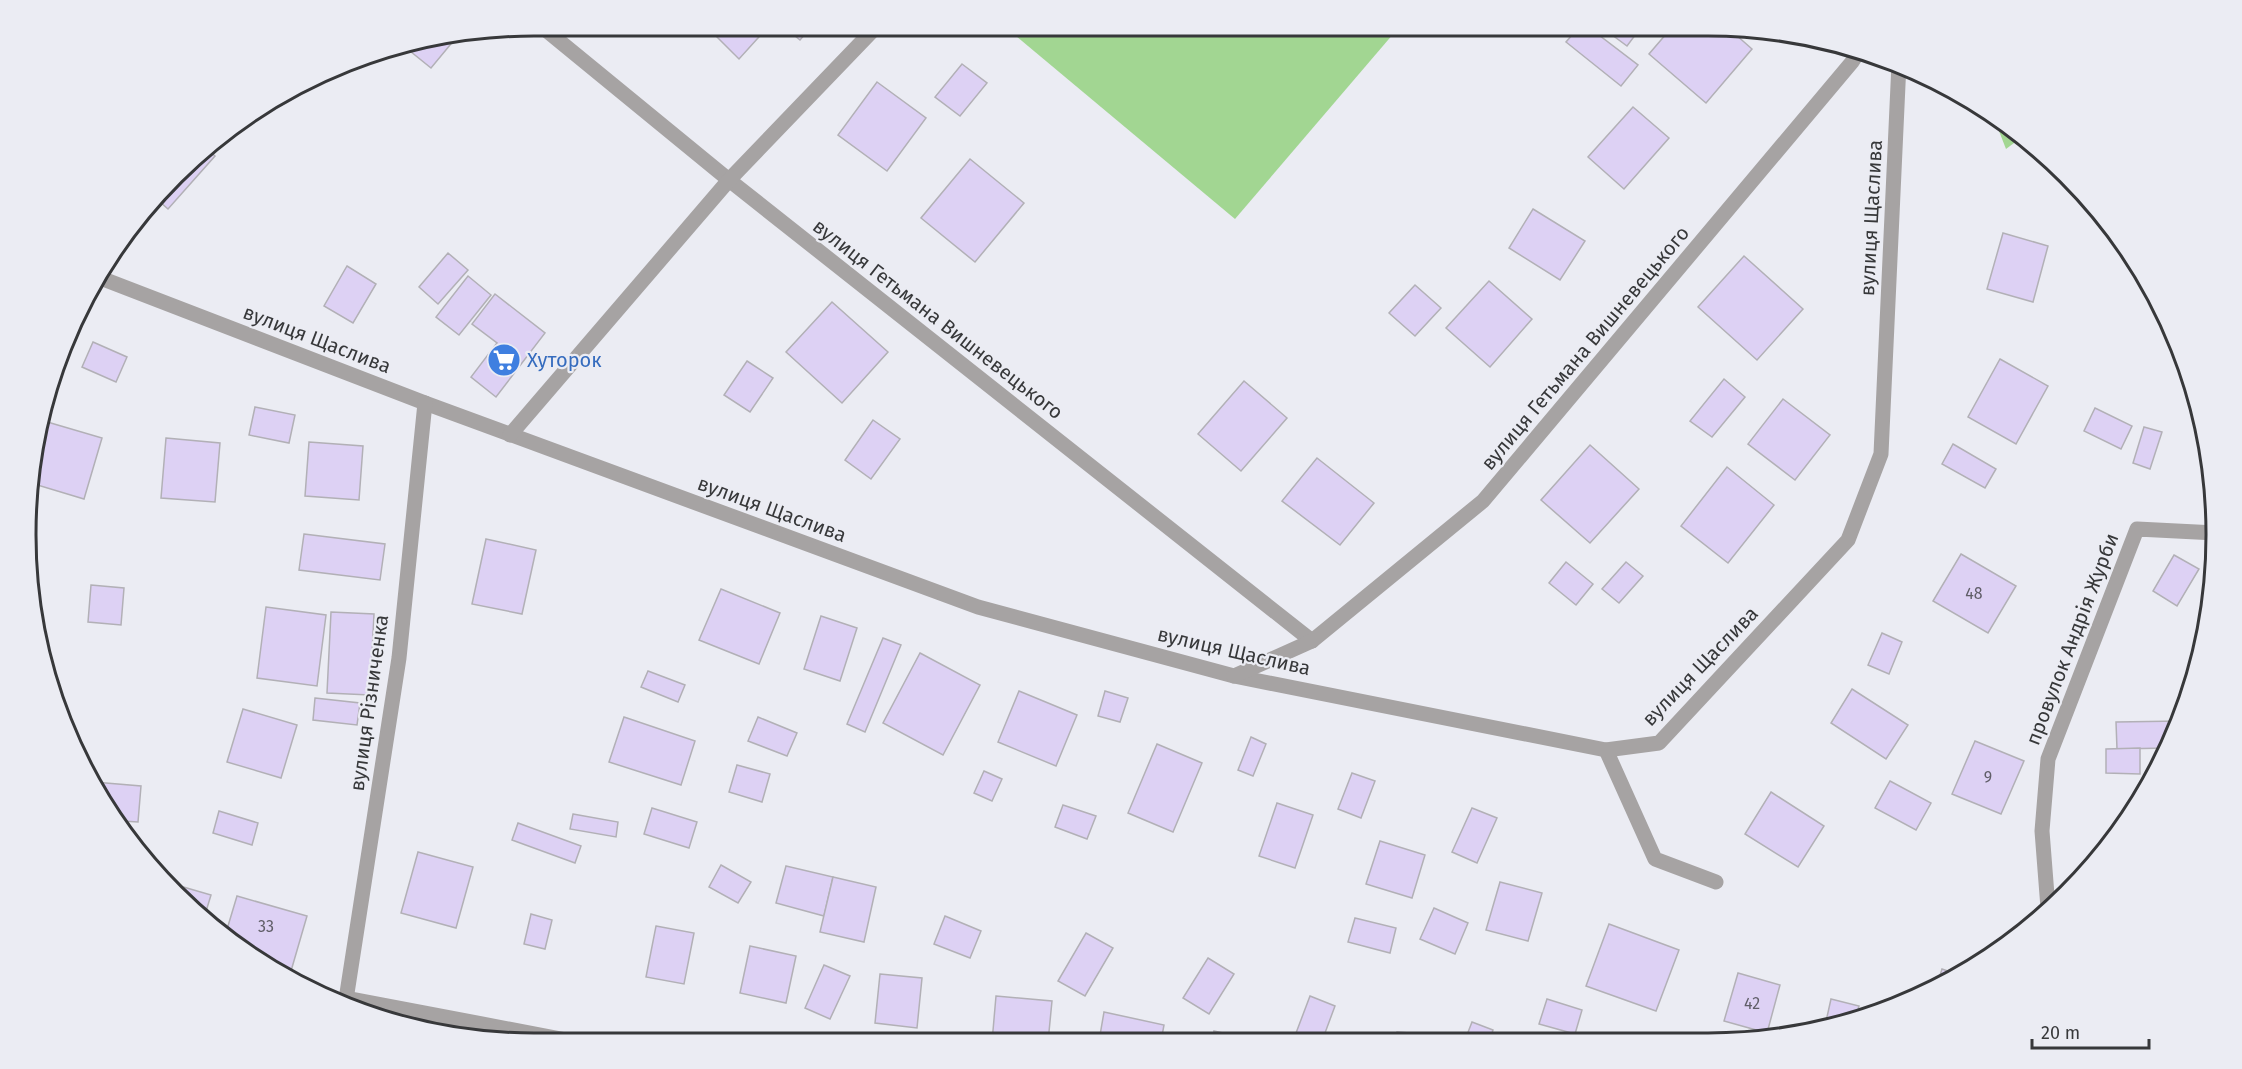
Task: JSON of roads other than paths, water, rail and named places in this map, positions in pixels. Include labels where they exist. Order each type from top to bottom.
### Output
[{"type":"street","name":"вулиця Гетьмана Вишневецького","points":[[553,36],[729,180],[1312,641]]},
{"type":"street","points":[[510,435],[729,180],[866,36]]},
{"type":"street","name":"вулиця Гетьмана Вишневецького","points":[[1234,676],[1312,641],[1484,501],[1854,58]]},
{"type":"street","name":"вулиця Щаслива","points":[[106,280],[424,403],[978,607],[1234,676],[1606,750],[1659,743],[1848,540],[1881,454],[1898,74]]},
{"type":"street","name":"вулиця Різниченка","points":[[347,996],[399,658],[424,403]]},
{"type":"street","name":"провулок Андрія Журби","points":[[2047,899],[2042,831],[2048,759],[2137,530],[2206,533]]},
{"type":"street","points":[[1606,750],[1655,859],[1716,882]]},
{"type":"street","points":[[373,1007],[522,1033]]},
{"type":"place","name":"Хуторок","points":[[504,360]]}]
